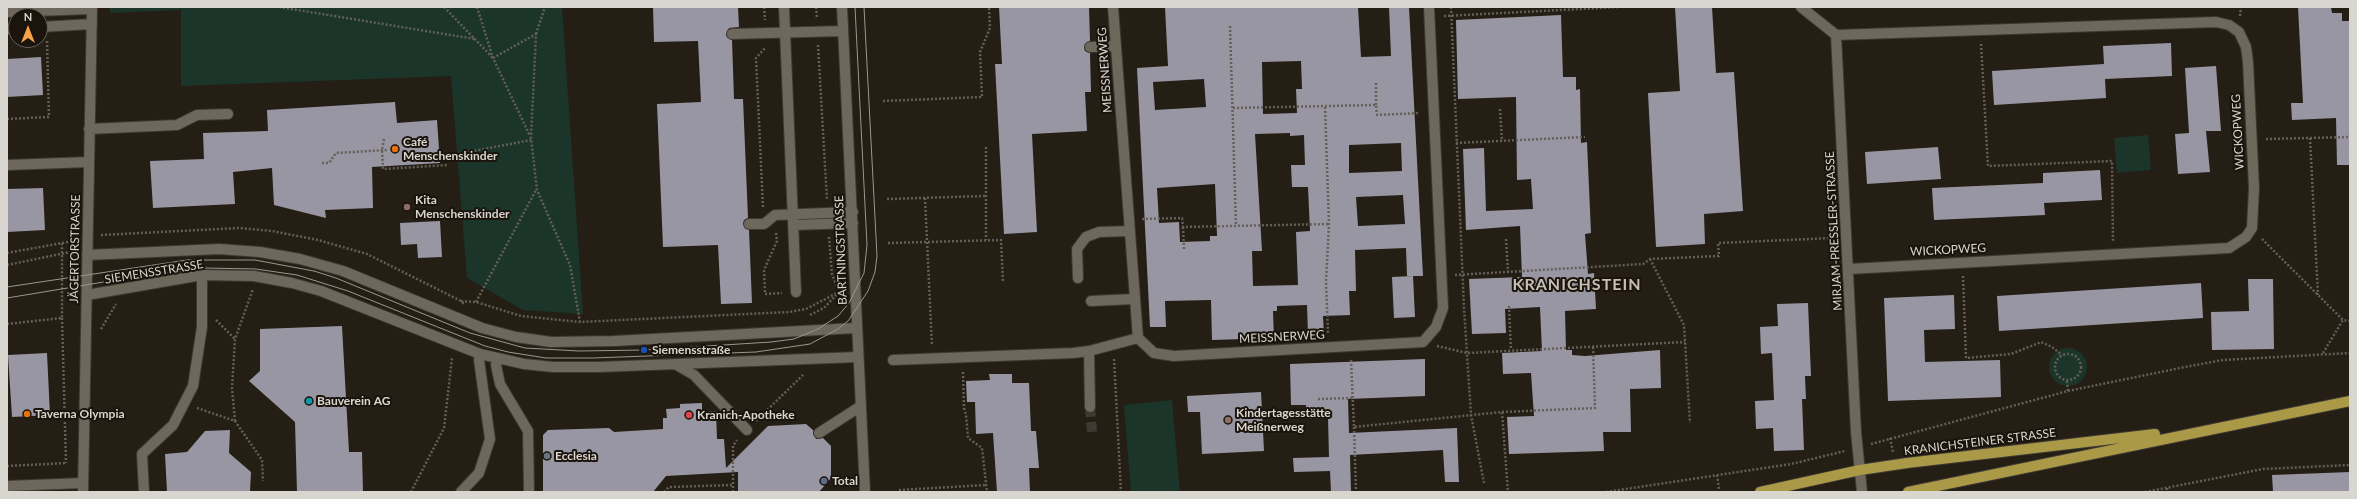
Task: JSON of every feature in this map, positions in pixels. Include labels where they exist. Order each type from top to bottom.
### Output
[{"type":"main road","name":"KRANICHSTEINER STRASSE","points":[[1908,492],[2205,429],[2350,401]]},
{"type":"main road","name":"KRANICHSTEINER STRASSE","points":[[1760,492],[1860,470],[1907,463],[2205,429]]},
{"type":"street","points":[[784,7],[796,292]]},
{"type":"street","name":"BARTNINGSTRASSE","points":[[842,7],[853,218],[856,328],[865,492]]},
{"type":"street","name":"MEISSNERWEG","points":[[1113,7],[1138,338],[1154,353],[1174,356],[1423,342]]},
{"type":"street","points":[[1801,7],[1836,35]]},
{"type":"street","points":[[7,12],[92,8]]},
{"type":"street","name":"JÄGERTORSTRASSE","points":[[83,487],[92,8]]},
{"type":"street","points":[[1423,342],[1436,327],[1442,308],[1429,12]]},
{"type":"street","name":"WICKOPWEG","points":[[1836,35],[2199,21],[2216,22],[2239,32],[2246,47],[2252,140],[2254,206],[2252,228],[2246,237],[2237,244],[2219,250],[1962,262],[1849,270]]},
{"type":"street","points":[[48,27],[92,24]]},
{"type":"street","points":[[732,34],[843,31]]},
{"type":"street","name":"MIRJAM-PRESSLER-STRASSE","points":[[1836,35],[1848,237],[1858,448],[1862,492]]},
{"type":"street","points":[[1090,47],[1116,46]]},
{"type":"street","points":[[89,129],[177,125],[198,115],[228,114]]},
{"type":"street","points":[[7,166],[89,162]]},
{"type":"street","points":[[793,220],[827,213],[853,218]]},
{"type":"street","points":[[749,224],[764,224],[775,215],[793,220],[828,224],[853,218]]},
{"type":"street","points":[[1078,278],[1077,248],[1086,237],[1099,232],[1130,231]]},
{"type":"street","name":"SIEMENSSTRASSE","points":[[87,255],[219,249],[260,252],[300,259],[343,271],[482,328],[516,337],[551,342],[856,328]]},
{"type":"street","points":[[144,492],[142,454],[173,425],[185,405],[193,386],[203,313],[202,275]]},
{"type":"street","name":"SIEMENSSTRASSE","points":[[87,295],[202,275],[254,276],[321,291],[480,354],[497,359],[553,367],[858,357]]},
{"type":"street","points":[[1091,301],[1134,299]]},
{"type":"street","points":[[893,360],[1089,351],[1138,338]]},
{"type":"street","points":[[1089,351],[1090,408]]},
{"type":"street","points":[[461,492],[479,473],[490,439],[479,360],[480,354]]},
{"type":"street","points":[[497,359],[496,365],[500,384],[528,432],[529,492]]},
{"type":"street","points":[[675,364],[694,375],[747,430]]},
{"type":"street","points":[[819,433],[861,406]]},
{"type":"street","points":[[7,486],[83,487]]},
{"type":"path","points":[[279,7],[475,39]]},
{"type":"path","points":[[444,7],[493,58]]},
{"type":"path","points":[[477,7],[493,58],[531,139]]},
{"type":"path","points":[[545,7],[536,34],[531,139],[537,190],[570,265],[580,322]]},
{"type":"path","points":[[764,7],[766,48],[756,58],[763,216],[775,215],[777,241],[764,270],[765,294],[796,292]]},
{"type":"path","points":[[816,7],[827,213]]},
{"type":"path","points":[[883,101],[982,97],[980,52],[990,28],[989,7]]},
{"type":"path","points":[[1451,7],[1456,144],[1471,415],[1484,483]]},
{"type":"path","points":[[1429,12],[1452,15],[1619,7]]},
{"type":"path","points":[[1230,26],[1236,226]]},
{"type":"path","points":[[1980,30],[1988,166],[2112,161],[2114,254]]},
{"type":"path","points":[[493,58],[536,34]]},
{"type":"path","points":[[7,119],[49,117],[44,48]]},
{"type":"path","points":[[1376,83],[1377,115],[1434,112]]},
{"type":"path","points":[[1233,108],[1376,105]]},
{"type":"path","points":[[1325,107],[1329,224],[1326,281],[1329,348]]},
{"type":"path","points":[[1500,109],[1502,141]]},
{"type":"path","points":[[1456,144],[1585,137]]},
{"type":"path","points":[[2252,140],[2350,137]]},
{"type":"path","points":[[2310,138],[2318,295]]},
{"type":"path","points":[[384,139],[382,150],[383,169],[447,165]]},
{"type":"path","points":[[447,156],[531,139]]},
{"type":"path","points":[[986,147],[986,240]]},
{"type":"path","points":[[322,163],[329,163],[336,153],[387,150]]},
{"type":"path","points":[[476,302],[537,190]]},
{"type":"path","points":[[886,199],[985,196]]},
{"type":"path","points":[[925,198],[933,358]]},
{"type":"path","points":[[1130,220],[1182,218],[1184,249]]},
{"type":"path","points":[[828,224],[832,274],[839,292]]},
{"type":"path","points":[[1183,227],[1329,224]]},
{"type":"path","points":[[101,235],[239,228],[272,231],[318,240],[367,254],[461,301],[466,306]]},
{"type":"path","points":[[2252,228],[2343,320],[2350,321]]},
{"type":"path","points":[[1441,275],[1643,264],[1650,259],[1718,256],[1718,243],[1848,237]]},
{"type":"path","points":[[1506,239],[1508,272]]},
{"type":"path","points":[[7,254],[78,240]]},
{"type":"path","points":[[888,243],[1001,240],[1003,282]]},
{"type":"path","points":[[62,243],[62,318],[66,463]]},
{"type":"path","points":[[7,266],[76,251]]},
{"type":"path","points":[[1650,259],[1684,325],[1690,423]]},
{"type":"path","points":[[1962,262],[1966,358],[2011,354],[2041,342],[2052,347],[2062,355]]},
{"type":"path","points":[[247,285],[255,285],[236,339],[232,388],[235,421],[262,460],[263,481]]},
{"type":"path","points":[[521,316],[580,322],[789,312],[806,309],[839,292]]},
{"type":"path","points":[[805,318],[824,308],[839,292]]},
{"type":"path","points":[[98,334],[116,303]]},
{"type":"path","points":[[1509,306],[1511,350]]},
{"type":"path","points":[[806,309],[809,316]]},
{"type":"path","points":[[203,313],[212,316],[236,339]]},
{"type":"path","points":[[7,324],[62,318]]},
{"type":"path","points":[[2323,353],[2343,320]]},
{"type":"path","points":[[1423,342],[1467,353],[1685,342]]},
{"type":"path","points":[[1113,345],[1121,492]]},
{"type":"path","points":[[1351,346],[1356,492]]},
{"type":"path","points":[[1354,427],[1502,412],[1595,408],[1593,346]]},
{"type":"path","points":[[411,492],[444,428],[453,350]]},
{"type":"path","points":[[1606,492],[1790,464],[1858,448],[1890,438],[2041,400],[2068,391],[2223,360],[2323,353],[2350,353]]},
{"type":"path","points":[[2072,354],[2079,360],[2081,370],[2076,378],[2067,381],[2059,378],[2054,370],[2056,361],[2062,355],[2072,354]]},
{"type":"path","points":[[962,357],[964,408],[968,438],[982,448],[987,492]]},
{"type":"path","points":[[733,492],[732,446],[805,372]]},
{"type":"path","points":[[2067,381],[2068,391]]},
{"type":"path","points":[[1318,400],[1353,398]]},
{"type":"path","points":[[185,405],[235,421]]},
{"type":"path","points":[[1502,412],[1508,492]]},
{"type":"path","points":[[1890,438],[1893,452]]},
{"type":"path","points":[[7,466],[84,463]]},
{"type":"path","points":[[2145,492],[2263,469],[2350,465]]},
{"type":"path","points":[[1717,475],[1719,489]]},
{"type":"path","points":[[664,492],[669,487],[732,485]]},
{"type":"path","points":[[899,490],[986,485]]},
{"type":"green space","points":[[110,7],[562,7],[583,314],[523,310],[467,278],[451,76],[181,86],[181,10],[110,13]]},
{"type":"green space","points":[[2148,135],[2151,170],[2117,173],[2114,138]]},
{"type":"green space","points":[[2068,348],[2081,354],[2087,367],[2081,380],[2068,386],[2055,380],[2049,367],[2055,354]]},
{"type":"green space","points":[[1172,400],[1180,492],[1131,492],[1124,405]]},
{"type":"building","points":[[653,7],[738,7],[739,27],[729,28],[726,35],[732,40],[734,99],[743,99],[748,218],[744,220],[743,224],[749,230],[752,303],[721,304],[718,245],[663,247],[657,104],[701,102],[698,41],[654,42]]},
{"type":"building","points":[[999,7],[1089,7],[1090,41],[1084,47],[1085,51],[1090,53],[1091,92],[1085,92],[1087,131],[1032,134],[1037,232],[1004,234],[995,64],[1002,64]]},
{"type":"building","points":[[1165,7],[1358,7],[1361,57],[1391,56],[1389,7],[1409,7],[1423,276],[1407,276],[1406,248],[1355,250],[1356,291],[1349,291],[1350,315],[1323,316],[1324,335],[1308,335],[1307,305],[1277,306],[1277,311],[1273,311],[1274,338],[1212,340],[1211,300],[1165,301],[1166,327],[1150,327],[1137,68],[1168,66]],"holes":[[[1301,61],[1302,89],[1296,89],[1297,113],[1263,114],[1262,62]],[[1204,79],[1206,107],[1155,110],[1153,82]],[[1290,133],[1290,136],[1304,135],[1305,165],[1291,165],[1292,187],[1308,187],[1310,231],[1296,232],[1298,285],[1253,286],[1252,251],[1262,251],[1255,134]],[[1401,143],[1402,171],[1349,173],[1349,145]],[[1215,184],[1217,236],[1210,236],[1210,241],[1180,242],[1179,222],[1159,223],[1157,188]],[[1403,195],[1405,224],[1358,226],[1356,197]]]},
{"type":"building","points":[[1675,7],[1712,7],[1716,73],[1734,72],[1743,211],[1704,214],[1705,244],[1656,247],[1648,93],[1680,91]]},
{"type":"building","points":[[2298,7],[2331,7],[2332,13],[2342,13],[2342,21],[2350,21],[2350,165],[2337,165],[2336,118],[2292,120],[2291,103],[2303,103]]},
{"type":"building","points":[[1561,15],[1563,77],[1576,77],[1576,90],[1580,89],[1581,143],[1587,142],[1591,233],[1585,234],[1588,274],[1594,273],[1596,309],[1565,311],[1566,350],[1572,350],[1572,355],[1585,356],[1660,350],[1661,388],[1630,389],[1631,432],[1603,432],[1604,451],[1509,454],[1507,417],[1534,416],[1531,373],[1503,374],[1502,353],[1542,351],[1540,307],[1505,309],[1506,333],[1472,334],[1469,279],[1522,277],[1520,226],[1466,230],[1463,149],[1484,148],[1486,211],[1533,209],[1531,179],[1517,180],[1516,97],[1458,99],[1456,20]]},
{"type":"building","points":[[2171,43],[2172,76],[2105,79],[2106,98],[1994,105],[1992,71],[2104,64],[2103,46]]},
{"type":"building","points":[[41,57],[43,95],[7,97],[7,59]]},
{"type":"building","points":[[2216,66],[2221,131],[2206,131],[2210,172],[2178,174],[2175,134],[2189,133],[2185,68]]},
{"type":"building","points":[[395,102],[397,123],[437,120],[440,163],[372,167],[373,208],[325,210],[326,218],[274,205],[272,168],[233,172],[235,204],[153,208],[150,161],[204,159],[203,133],[268,131],[267,110]]},
{"type":"building","points":[[1938,147],[1941,179],[1867,184],[1865,152]]},
{"type":"building","points":[[2100,170],[2102,200],[2044,203],[2045,215],[1934,220],[1932,188],[2043,183],[2043,173]]},
{"type":"building","points":[[43,188],[45,230],[7,232],[7,189]]},
{"type":"building","points":[[440,221],[442,257],[418,258],[417,244],[401,245],[400,223]]},
{"type":"building","points":[[1413,276],[1415,317],[1394,318],[1392,277]]},
{"type":"building","points":[[2248,279],[2273,279],[2274,349],[2212,350],[2211,312],[2249,311]]},
{"type":"building","points":[[2201,283],[2203,318],[1999,331],[1997,296]]},
{"type":"building","points":[[1954,295],[1955,329],[1924,330],[1925,362],[2000,360],[2001,397],[1888,401],[1884,298]]},
{"type":"building","points":[[1808,303],[1811,376],[1805,376],[1806,399],[1802,399],[1804,450],[1774,451],[1773,428],[1756,429],[1755,401],[1774,400],[1772,353],[1761,354],[1760,327],[1778,326],[1777,304]]},
{"type":"building","name":"Bauverein AG","points":[[342,326],[349,452],[362,452],[363,492],[297,492],[295,422],[249,381],[260,371],[260,329]]},
{"type":"building","points":[[47,353],[50,415],[12,417],[8,355]]},
{"type":"building","points":[[1425,359],[1425,396],[1348,399],[1349,433],[1457,428],[1459,482],[1445,482],[1443,450],[1350,455],[1351,492],[1331,492],[1330,471],[1294,472],[1293,458],[1329,457],[1328,418],[1307,419],[1306,405],[1291,405],[1290,364]]},
{"type":"building","points":[[989,374],[1012,374],[1012,383],[1029,383],[1031,431],[1036,431],[1039,468],[1029,468],[1030,492],[997,492],[993,433],[976,434],[975,402],[967,402],[966,381],[990,380]]},
{"type":"building","points":[[1261,392],[1264,451],[1202,454],[1200,412],[1188,412],[1187,396]]},
{"type":"building","points":[[702,403],[702,411],[716,411],[717,439],[724,439],[726,468],[768,426],[806,424],[813,430],[816,439],[823,438],[831,446],[831,478],[819,492],[738,492],[738,472],[666,476],[653,492],[543,492],[543,435],[548,430],[609,428],[614,432],[663,429],[663,418],[667,418],[666,409],[680,408],[680,404]]},
{"type":"building","points":[[230,430],[229,453],[251,472],[250,492],[167,492],[165,454],[187,452],[205,431]]},
{"type":"building","points":[[2350,472],[2350,492],[2273,492],[2272,475]]},
{"type":"tunnel","points":[[1090,407],[1092,432]]},
{"type":"tram line","points":[[7,287],[187,260],[255,260],[314,271],[336,278],[470,333],[525,348],[579,351],[644,350],[771,342],[794,339],[818,329],[838,316],[849,303],[864,273],[867,245],[855,7]]},
{"type":"tram line","points":[[7,298],[146,275],[205,268],[256,269],[297,275],[348,291],[485,346],[508,352],[546,358],[593,358],[756,352],[810,344],[838,329],[848,321],[868,291],[875,272],[877,256],[864,7]]},
{"type":"place","name":"Café Menschenskinder","points":[[395,149]]},
{"type":"place","name":"Kita Menschenskinder","points":[[407,207]]},
{"type":"place","name":"Siemensstraße","points":[[644,350]]},
{"type":"place","name":"Bauverein AG","points":[[309,401]]},
{"type":"place","name":"Taverna Olympia","points":[[27,414]]},
{"type":"place","name":"Kranich-Apotheke","points":[[689,415]]},
{"type":"place","name":"Kindertagesstätte Meißnerweg","points":[[1228,420]]},
{"type":"place","name":"Ecclesia","points":[[547,456]]},
{"type":"place","name":"Total","points":[[824,481]]},
{"type":"district","name":"KRANICHSTEIN","points":[[1577,285]]}]
